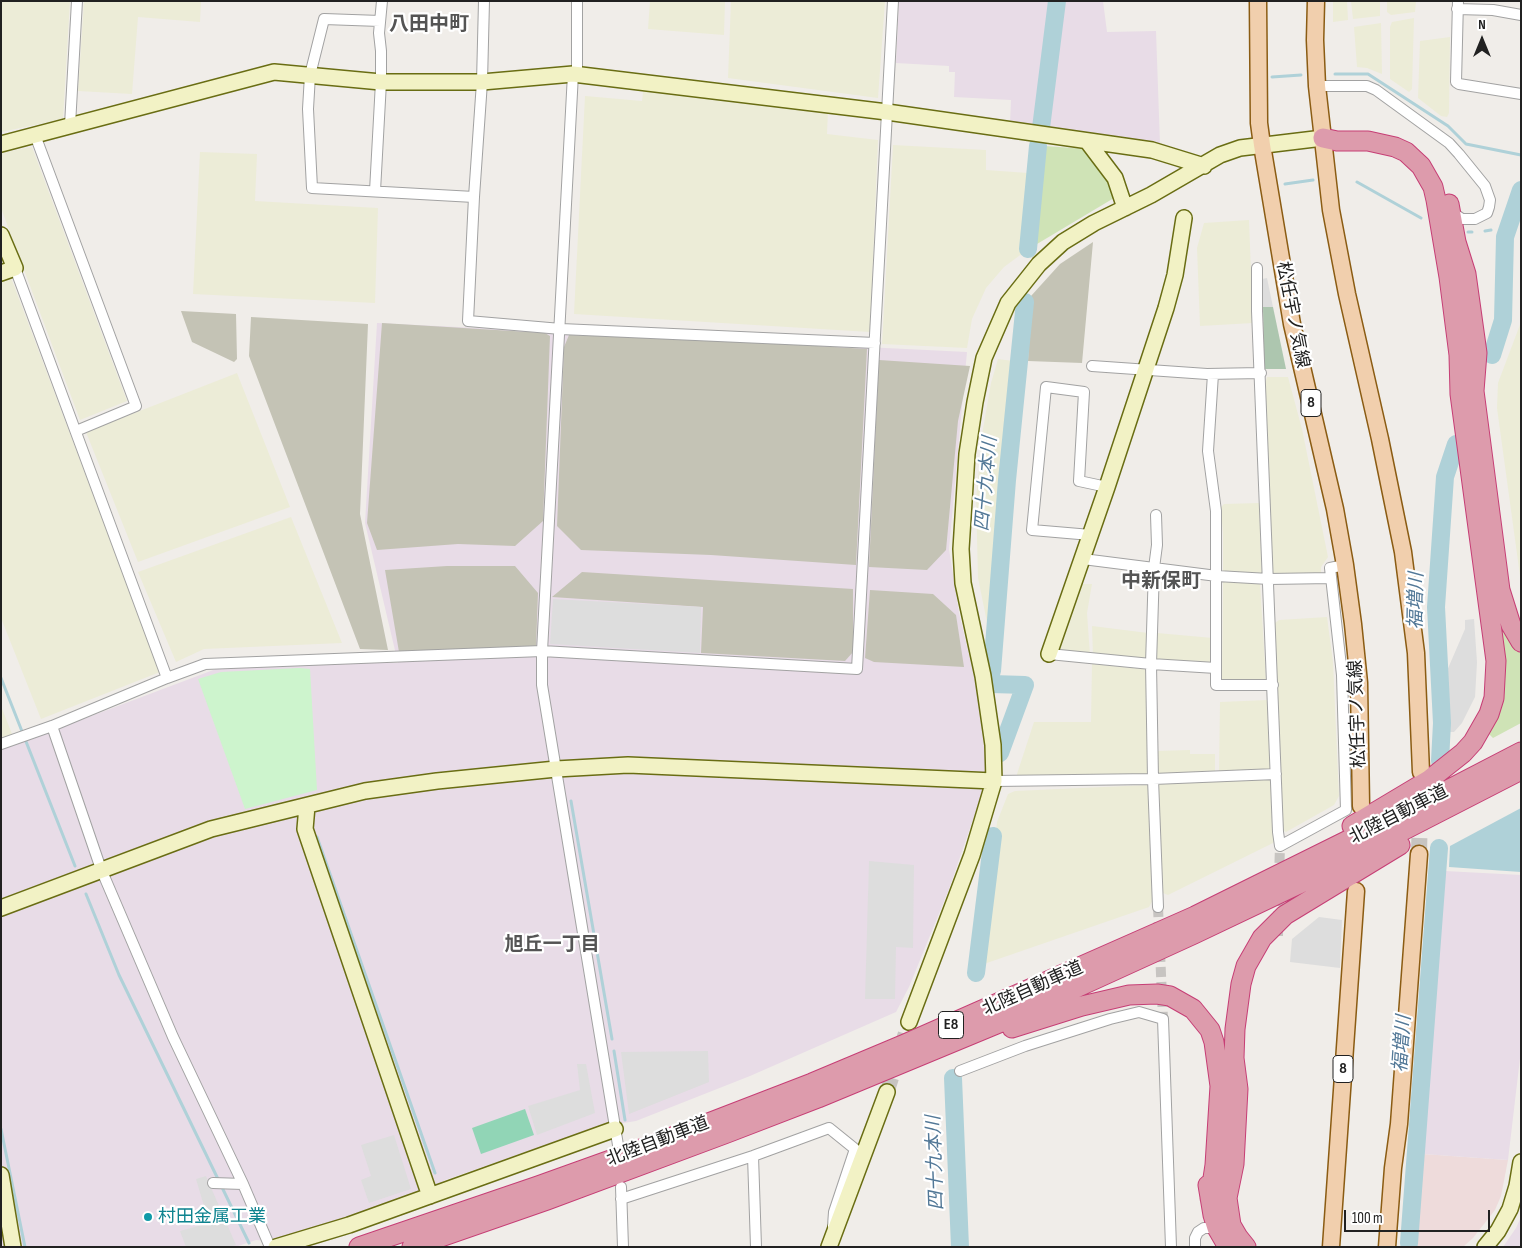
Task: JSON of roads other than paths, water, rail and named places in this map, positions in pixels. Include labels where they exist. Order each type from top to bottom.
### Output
[{"type":"highway","points":[[1323,138],[1338,129],[1384,131],[1399,135],[1412,141],[1428,155],[1440,174],[1451,212],[1449,277],[1459,355],[1467,392],[1500,590],[1511,625],[1521,642]]},
{"type":"highway","points":[[1323,138],[1338,141],[1382,143],[1395,147],[1414,159],[1422,166],[1432,187],[1449,243]]},
{"type":"highway","points":[[1195,916],[1429,780],[1463,753],[1473,742],[1489,714],[1494,698],[1496,661],[1467,392]]},
{"type":"highway","name":"北陸自動車道","points":[[359,1247],[564,1177],[812,1083],[994,1006],[1195,916],[1521,752]]},
{"type":"highway","points":[[1246,1247],[1231,1225],[1218,1198],[1205,1163],[1211,1085],[1226,1058],[1235,1029],[1241,984],[1246,966],[1253,952],[1262,938],[1285,915],[1521,771]]},
{"type":"highway","name":"北陸自動車道","points":[[412,1247],[637,1168],[818,1098],[999,1022],[1194,934],[1521,771]]},
{"type":"highway","points":[[818,1098],[860,1086],[1008,1030],[1082,1006],[1129,995],[1157,994],[1170,996],[1193,1009],[1210,1030],[1214,1042],[1226,1058],[1238,1089],[1234,1164],[1218,1198],[1217,1228],[1228,1247]]},
{"type":"main road","name":"松任宇ノ気線","points":[[1258,1],[1259,123],[1262,144],[1292,324],[1327,472],[1345,565],[1359,683],[1361,806]]},
{"type":"main road","points":[[1316,1],[1317,86],[1331,210],[1339,256],[1390,482],[1403,552],[1416,652],[1421,772]]},
{"type":"main road","points":[[1387,1247],[1393,1168],[1399,1124],[1419,854]]},
{"type":"main road","name":"8","points":[[1331,1247],[1356,891]]},
{"type":"street","points":[[70,125],[77,1]]},
{"type":"street","points":[[375,191],[381,51],[379,33],[382,1]]},
{"type":"street","points":[[484,1],[482,82],[468,321],[560,328],[875,343]]},
{"type":"street","points":[[577,1],[575,74],[542,651],[542,685],[618,1145]]},
{"type":"street","points":[[1,744],[52,726],[205,664],[542,651],[857,669],[893,1]]},
{"type":"street","points":[[1521,15],[1458,5],[1456,82],[1521,94]]},
{"type":"street","points":[[380,21],[324,19],[310,76],[308,109],[312,188],[474,197]]},
{"type":"street","points":[[1,144],[274,72],[380,82],[482,82],[575,74],[887,112],[1152,150],[1204,166]]},
{"type":"street","points":[[1317,86],[1367,86],[1449,143],[1485,186],[1490,200],[1489,207],[1482,217],[1462,220],[1451,212]]},
{"type":"street","points":[[35,135],[136,406],[76,431]]},
{"type":"street","points":[[909,1022],[972,855],[994,781],[993,745],[988,710],[983,676],[963,583],[960,549],[967,454],[975,402],[984,358],[1008,303],[1040,264],[1063,242],[1204,166],[1220,155],[1240,148],[1262,144],[1323,138]]},
{"type":"street","points":[[1087,141],[1115,178],[1125,208]]},
{"type":"street","points":[[1184,218],[1175,275],[1166,308],[1083,559],[1048,654],[1216,668]]},
{"type":"street","points":[[1,235],[8,271],[76,431],[167,678]]},
{"type":"street","points":[[1257,268],[1257,311],[1280,846],[1346,810],[1342,675],[1330,568],[1345,565]]},
{"type":"street","points":[[1092,366],[1213,374],[1261,373]]},
{"type":"street","points":[[1213,374],[1208,451],[1216,511],[1216,685],[1273,684]]},
{"type":"street","points":[[1091,535],[1032,530],[1046,387],[1084,392],[1078,481],[1107,487]]},
{"type":"street","points":[[1156,515],[1158,545],[1154,568],[1151,664],[1158,907]]},
{"type":"street","points":[[1083,559],[1217,576],[1269,579],[1331,578]]},
{"type":"street","points":[[52,726],[100,869],[238,1184],[270,1247]]},
{"type":"street","points":[[1,908],[100,869],[211,829],[365,791],[428,782],[556,769],[628,766],[994,781],[1153,779],[1276,774]]},
{"type":"street","points":[[307,806],[304,829],[430,1196]]},
{"type":"street","points":[[960,1071],[1025,1046],[1110,1019],[1139,1012],[1163,1019],[1171,1247]]},
{"type":"street","points":[[831,1241],[887,1092]]},
{"type":"street","points":[[621,1198],[753,1156],[828,1128],[855,1149],[834,1212],[831,1241]]},
{"type":"street","points":[[276,1247],[349,1225],[615,1129]]},
{"type":"street","points":[[753,1156],[756,1247]]},
{"type":"street","points":[[1484,1247],[1498,1231],[1510,1209],[1521,1163]]},
{"type":"street","points":[[1,1175],[12,1247]]},
{"type":"street","points":[[213,1183],[238,1184]]},
{"type":"street","points":[[621,1187],[623,1247]]},
{"type":"street","points":[[1195,1247],[1195,1238],[1198,1232],[1204,1228],[1217,1228]]},
{"type":"water","points":[[1521,808],[1521,872],[1449,867],[1450,846]]},
{"type":"waterway","name":"四十九本川","points":[[1041,128],[1057,1]]},
{"type":"waterway","points":[[1335,74],[1368,74],[1448,126],[1466,144],[1521,155]]},
{"type":"waterway","points":[[1272,77],[1301,75]]},
{"type":"waterway","name":"四十九本川","points":[[1028,249],[1038,146]]},
{"type":"waterway","points":[[1285,184],[1313,180]]},
{"type":"waterway","points":[[1357,182],[1421,218]]},
{"type":"waterway","name":"福増川","points":[[1492,355],[1503,320],[1505,237],[1521,190]]},
{"type":"waterway","points":[[1485,231],[1491,230]]},
{"type":"waterway","name":"四十九本川","points":[[992,671],[1007,480],[1025,302]]},
{"type":"waterway","name":"福増川","points":[[1440,761],[1442,723],[1436,607],[1445,477],[1456,444]]},
{"type":"waterway","points":[[1,678],[75,866]]},
{"type":"waterway","name":"四十九本川","points":[[992,684],[1025,685],[1000,753]]},
{"type":"waterway","points":[[571,801],[612,1039]]},
{"type":"waterway","name":"四十九本川","points":[[976,973],[993,836]]},
{"type":"waterway","points":[[317,837],[435,1173]]},
{"type":"waterway","name":"福増川","points":[[1409,1243],[1439,848]]},
{"type":"waterway","points":[[86,894],[119,975],[249,1243]]},
{"type":"waterway","points":[[614,1051],[625,1120]]},
{"type":"waterway","name":"四十九本川","points":[[953,1078],[960,1247]]},
{"type":"waterway","points":[[1,1129],[25,1247]]},
{"type":"tunnel","points":[[1419,854],[1420,812]]},
{"type":"tunnel","points":[[1279,878],[1280,846]]},
{"type":"tunnel","points":[[1278,936],[1279,892]]},
{"type":"tunnel","points":[[1158,907],[1163,1019]]},
{"type":"tunnel","points":[[887,1092],[909,1022]]},
{"type":"place","name":"村田金属工業","points":[[148,1217]]},
{"type":"district","name":"八田中町","points":[[429,25]]},
{"type":"district","name":"中新保町","points":[[1161,582]]},
{"type":"district","name":"旭丘一丁目","points":[[552,945]]}]
